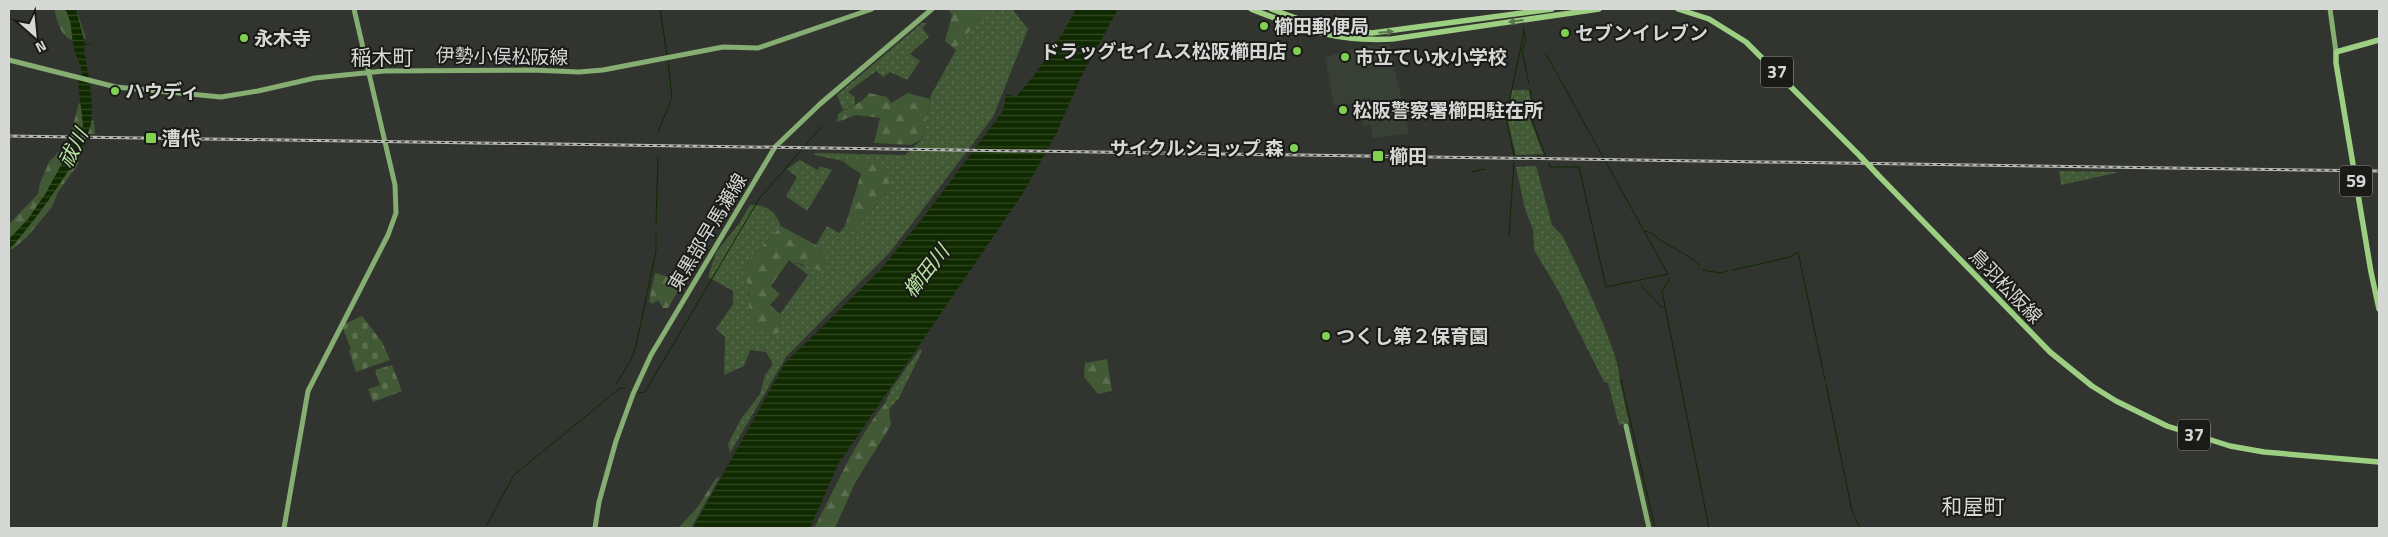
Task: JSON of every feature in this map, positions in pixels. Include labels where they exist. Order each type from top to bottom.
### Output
[{"type":"main road","points":[[284,528],[308,391],[388,235],[396,213],[395,185],[354,9]]},
{"type":"main road","name":"伊勢小俣松阪線","points":[[9,60],[98,84],[212,97],[251,93],[309,79],[410,70],[540,70],[579,72],[603,70],[723,47],[758,48],[872,9]]},
{"type":"main road","name":"東黒部早馬瀬線","points":[[595,528],[599,502],[616,441],[633,394],[651,355],[775,147],[820,104],[840,90],[932,9]]},
{"type":"main road","points":[[1251,9],[1319,34],[1361,40],[1392,39],[1552,9]]},
{"type":"main road","points":[[1271,9],[1324,28],[1372,32],[1538,13],[1599,9]]},
{"type":"main road","name":"鳥羽松阪線","points":[[1678,9],[1710,20],[1746,42],[1861,157],[2050,352],[2092,386],[2116,401],[2167,426],[2230,446],[2264,452],[2379,462]]},
{"type":"main road","points":[[2330,9],[2336,52],[2379,40]]},
{"type":"main road","name":"59","points":[[2336,52],[2336,63],[2371,272],[2379,309]]},
{"type":"main road","points":[[1626,426],[1649,528]]},
{"type":"shaded area","points":[[1386,44],[1390,46],[1409,134],[1372,138],[1371,125],[1363,126],[1361,112],[1355,113],[1354,108],[1348,103],[1334,106],[1325,57],[1368,45]]},
{"type":"green space","points":[[54,9],[76,9],[86,38],[72,40],[67,37],[60,28]]},
{"type":"green space","points":[[948,9],[986,9],[956,50],[945,41],[952,15]]},
{"type":"green space","points":[[986,9],[1012,9],[1028,29],[993,117],[891,251],[786,357],[730,453],[728,444],[741,419],[760,394],[765,375],[773,364],[766,352],[750,350],[744,366],[724,375],[725,337],[716,329],[733,304],[733,291],[708,277],[716,252],[739,224],[750,205],[761,206],[773,213],[781,226],[751,258],[743,271],[748,286],[748,296],[774,336],[781,331],[780,314],[808,275],[789,260],[803,266],[826,256],[816,245],[827,226],[839,233],[845,226],[855,231],[890,187],[852,161],[849,166],[843,161],[814,155],[815,153],[905,155],[922,139],[931,95],[956,50]]},
{"type":"green space","points":[[922,23],[927,23],[922,28],[929,37],[910,54],[920,61],[907,80],[890,72],[883,77],[876,71],[848,92],[855,97],[855,104],[843,110],[837,95]]},
{"type":"green space","points":[[1512,90],[1529,90],[1532,109],[1530,119],[1543,154],[1516,155],[1507,118]]},
{"type":"green space","points":[[869,93],[887,97],[891,103],[908,93],[930,99],[922,139],[911,145],[874,143],[880,118],[856,115],[837,122],[838,114],[863,100]]},
{"type":"green space","points":[[79,102],[83,112],[94,121],[95,134],[71,134]]},
{"type":"green space","points":[[64,142],[74,143],[66,155],[79,163],[58,192],[52,207],[27,237],[9,252],[9,224],[38,194],[40,183],[49,162],[63,147]]},
{"type":"green space","points":[[800,160],[818,170],[820,166],[832,170],[807,211],[786,196],[797,177],[787,169]]},
{"type":"green space","points":[[852,161],[877,163],[887,174],[890,187],[855,231],[845,226],[861,174],[849,166]]},
{"type":"green space","points":[[1536,166],[1552,225],[1562,235],[1568,247],[1613,350],[1629,423],[1619,425],[1608,383],[1604,382],[1558,290],[1534,250],[1533,229],[1525,209],[1516,167]]},
{"type":"green space","points":[[2059,171],[2120,172],[2061,185]]},
{"type":"green space","points":[[781,226],[816,245],[826,256],[821,271],[789,260],[771,286],[780,294],[770,305],[780,314],[781,331],[774,336],[760,331],[750,322],[748,286],[743,271],[751,258]]},
{"type":"green space","points":[[655,273],[669,277],[680,288],[668,308],[663,308],[658,300],[652,304],[649,301]]},
{"type":"green space","points":[[362,316],[382,342],[390,360],[356,372],[349,351],[351,349],[343,329],[345,324]]},
{"type":"green space","points":[[920,349],[922,351],[899,398],[889,409],[885,403],[892,388]]},
{"type":"green space","points":[[1107,359],[1112,391],[1098,394],[1084,377],[1085,363]]},
{"type":"green space","points":[[392,365],[402,391],[373,402],[368,389],[380,385],[375,370]]},
{"type":"green space","points":[[885,403],[889,409],[891,425],[855,483],[835,528],[814,528],[855,448]]},
{"type":"green space","points":[[720,477],[691,528],[678,528],[697,508],[716,478]]},
{"type":"water","name":"祓川","points":[[65,9],[76,9],[85,44],[95,44],[85,45],[84,50],[90,82],[92,115],[90,128],[83,145],[60,184],[10,249],[13,251],[9,250],[9,239],[28,219],[45,194],[83,126],[78,81],[82,73],[75,52],[70,20]]},
{"type":"water","name":"櫛田川","points":[[1076,9],[1118,9],[1081,77],[1057,132],[1023,193],[839,463],[810,528],[693,528],[785,363],[880,270],[922,219],[1003,111],[1006,94],[1016,97],[1025,87],[1049,55]]},
{"type":"waterway","points":[[660,9],[667,55]]},
{"type":"waterway","points":[[1523,26],[1526,39],[1522,51],[1529,84]]},
{"type":"waterway","points":[[1514,156],[1506,117],[1524,32]]},
{"type":"waterway","points":[[1546,54],[1668,274]]},
{"type":"waterway","points":[[658,132],[672,98],[668,61]]},
{"type":"waterway","points":[[1530,89],[1533,108],[1531,117],[1546,157]]},
{"type":"waterway","points":[[638,393],[645,392],[759,199],[822,126]]},
{"type":"waterway","points":[[656,224],[658,158]]},
{"type":"waterway","points":[[1509,235],[1514,162]]},
{"type":"waterway","points":[[1549,163],[1550,167],[1579,167],[1606,287],[1668,274]]},
{"type":"waterway","points":[[1472,172],[1485,169]]},
{"type":"waterway","points":[[616,384],[631,360],[636,346],[656,251],[656,231]]},
{"type":"waterway","points":[[1645,231],[1690,257],[1699,265]]},
{"type":"waterway","points":[[1733,270],[1790,257],[1798,252],[1825,380]]},
{"type":"waterway","points":[[1703,270],[1720,273],[1727,271]]},
{"type":"waterway","points":[[1665,306],[1662,291],[1670,278]]},
{"type":"waterway","points":[[1641,285],[1661,307],[1665,306],[1709,528]]},
{"type":"waterway","points":[[1621,380],[1655,528]]},
{"type":"waterway","points":[[1826,384],[1852,511],[1859,526]]},
{"type":"waterway","points":[[485,528],[514,475],[620,388],[625,388]]},
{"type":"railway","points":[[9,136],[2379,171]]},
{"type":"place","name":"櫛田郵便局","points":[[1264,26]]},
{"type":"place","name":"セブンイレブン","points":[[1565,33]]},
{"type":"place","name":"永木寺","points":[[244,38]]},
{"type":"place","name":"ドラッグセイムス松阪櫛田店","points":[[1297,51]]},
{"type":"place","name":"市立てい水小学校","points":[[1345,57]]},
{"type":"place","name":"ハウディ","points":[[115,91]]},
{"type":"place","name":"松阪警察署櫛田駐在所","points":[[1343,110]]},
{"type":"place","name":"漕代","points":[[151,138]]},
{"type":"place","name":"サイクルショップ 森","points":[[1294,148]]},
{"type":"place","name":"櫛田","points":[[1378,156]]},
{"type":"place","name":"つくし第２保育園","points":[[1326,336]]},
{"type":"district","name":"稲木町","points":[[382,58]]},
{"type":"district","name":"和屋町","points":[[1973,507]]}]
